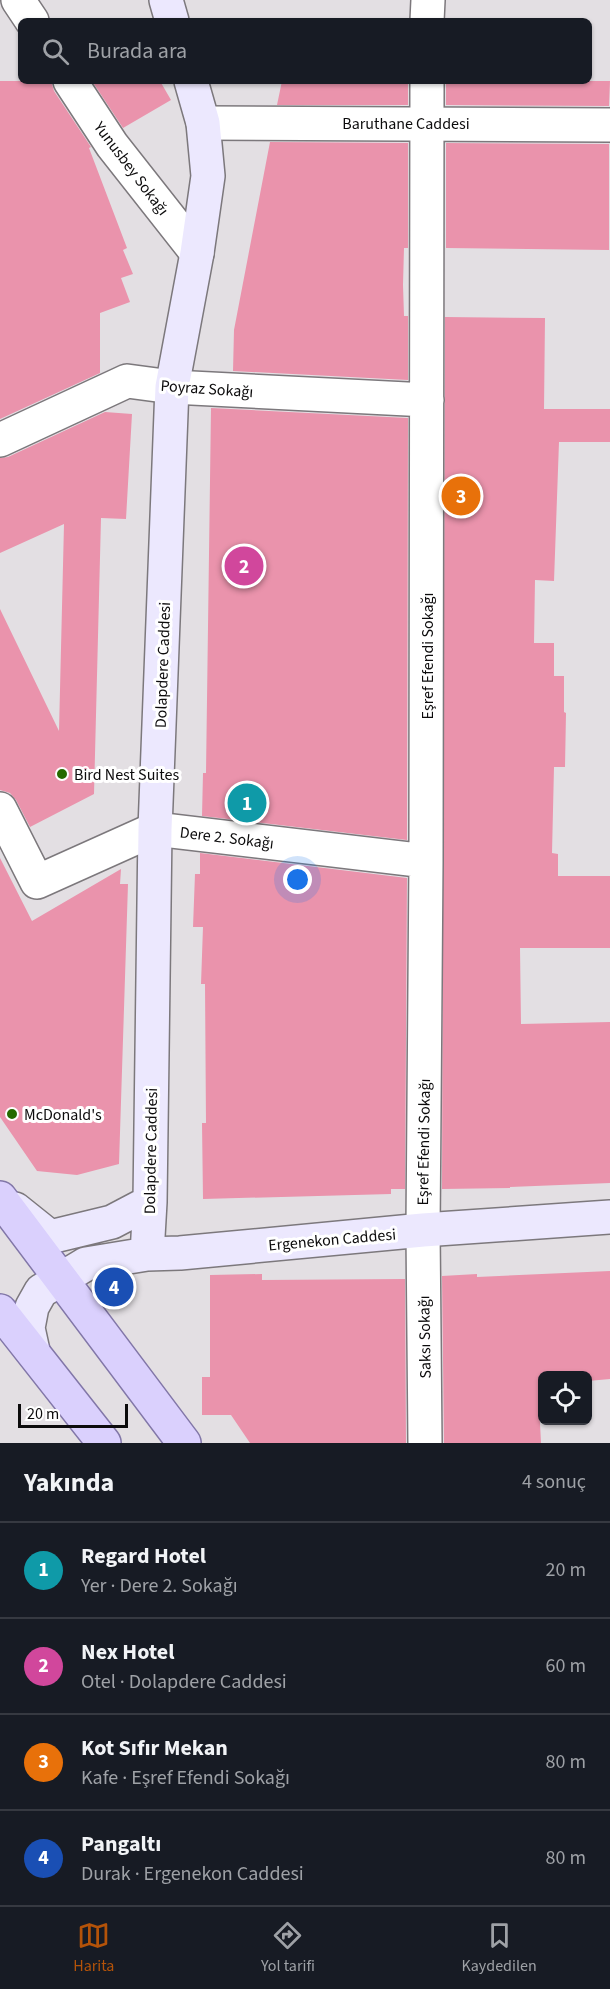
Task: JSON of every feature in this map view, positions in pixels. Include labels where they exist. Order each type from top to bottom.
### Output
[{"type":"main road","points":[[166,0],[171,18]]},
{"type":"main road","name":"Dolapdere Caddesi","points":[[147,1254],[150,1202],[155,829],[172,387],[197,253],[208,176],[203,123],[192,84]]},
{"type":"main road","points":[[0,1198],[50,1237],[112,1222],[150,1202]]},
{"type":"main road","points":[[0,1198],[184,1443]]},
{"type":"main road","name":"Ergenekon Caddesi","points":[[33,1351],[28,1328],[32,1307],[40,1291],[86,1264],[147,1254],[180,1253],[423,1230],[610,1217]]},
{"type":"main road","points":[[0,1311],[104,1443]]},
{"type":"street","points":[[18,0],[30,18]]},
{"type":"street","points":[[427,18],[428,0]]},
{"type":"street","name":"Yunusbey Sokağı","points":[[72,84],[112,145],[197,253]]},
{"type":"street","name":"Eşref Efendi Sokağı","points":[[423,1230],[426,861],[426,84]]},
{"type":"street","name":"Baruthane Caddesi","points":[[203,123],[610,124]]},
{"type":"street","name":"Poyraz Sokağı","points":[[3,431],[127,381],[172,387],[427,400]]},
{"type":"street","points":[[0,809],[38,882],[155,829]]},
{"type":"street","name":"Dere 2. Sokağı","points":[[155,829],[426,861]]},
{"type":"street","name":"Saksı Sokağı","points":[[423,1230],[425,1443]]},
{"type":"building","points":[[0,81],[18,81],[18,84],[52,84],[54,91],[91,147],[89,148],[127,248],[123,250],[133,274],[121,278],[130,302],[100,313],[100,373],[0,419]]},
{"type":"building","points":[[592,81],[610,81],[609,106],[446,105],[446,84],[592,84]]},
{"type":"building","points":[[94,84],[162,84],[171,100],[123,128]]},
{"type":"building","points":[[281,84],[408,84],[408,105],[277,105]]},
{"type":"building","points":[[270,142],[408,143],[408,248],[404,248],[403,285],[404,316],[408,316],[408,380],[233,371],[234,330]]},
{"type":"building","points":[[446,143],[609,144],[609,250],[446,248]]},
{"type":"building","points":[[445,317],[545,318],[544,409],[610,409],[610,442],[559,442],[554,581],[535,580],[534,643],[554,643],[554,676],[564,676],[565,767],[554,767],[552,853],[558,854],[558,876],[610,876],[610,948],[520,948],[521,1024],[610,1022],[610,1183],[442,1189]]},
{"type":"building","points":[[211,408],[408,418],[407,840],[202,816],[203,773],[206,773]]},
{"type":"building","points":[[105,412],[132,414],[126,519],[101,518],[94,794],[30,827],[16,800],[10,793],[0,790],[0,609],[59,731],[64,524],[0,553],[0,458],[8,457]]},
{"type":"building","points":[[200,853],[407,878],[405,1189],[391,1189],[391,1194],[203,1199],[202,1123],[206,1123],[205,984],[201,984],[203,927],[193,927],[195,874],[200,874]]},
{"type":"building","points":[[0,858],[32,921],[121,869],[120,884],[128,884],[119,1164],[77,1175],[37,1171],[0,1117]]},
{"type":"building","points":[[610,1271],[610,1379],[592,1381],[592,1371],[538,1371],[538,1425],[540,1425],[541,1443],[444,1443],[442,1276],[477,1274],[477,1277]]},
{"type":"building","points":[[262,1274],[262,1280],[405,1279],[406,1443],[250,1443],[231,1415],[202,1415],[202,1377],[210,1377],[210,1275]]},
{"type":"place","name":"Kot Sıfır Mekan","points":[[461,496]]},
{"type":"place","name":"Nex Hotel","points":[[244,566]]},
{"type":"place","name":"Bird Nest Suites","points":[[62,774]]},
{"type":"place","name":"Regard Hotel","points":[[247,803]]},
{"type":"place","name":"McDonald's","points":[[12,1114]]},
{"type":"place","name":"Pangaltı","points":[[114,1287]]}]
